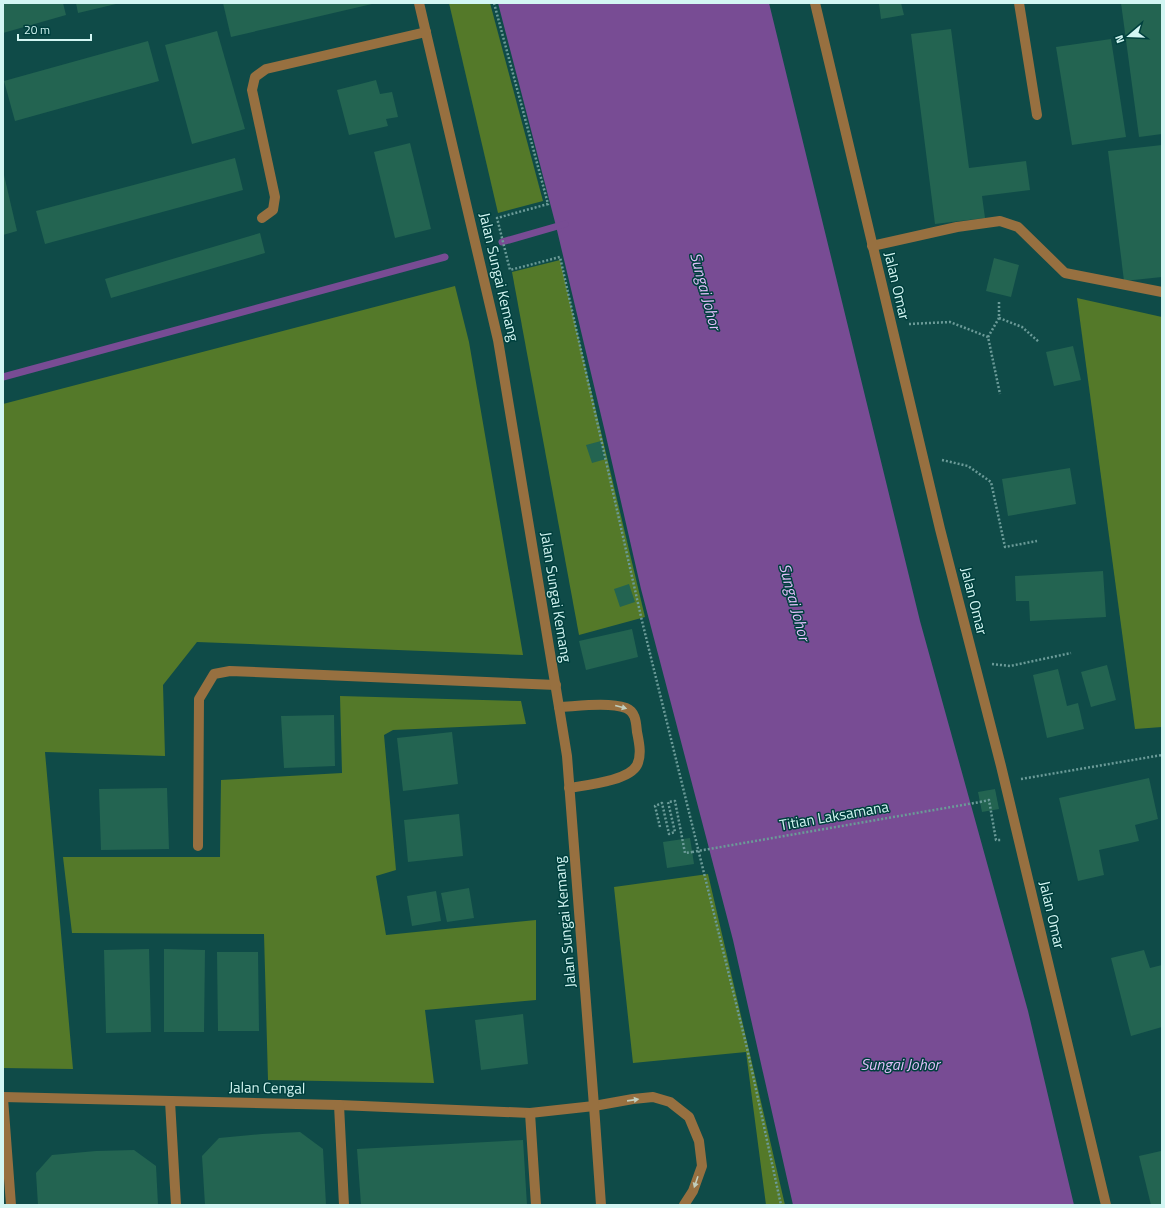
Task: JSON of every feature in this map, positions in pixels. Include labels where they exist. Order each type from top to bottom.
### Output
[{"type":"street","name":"Jalan Sungai Kemang","points":[[419,3],[498,340],[567,756],[601,1205]]},
{"type":"street","name":"Jalan Omar","points":[[815,3],[922,455],[1004,782],[1106,1205]]},
{"type":"street","points":[[1019,3],[1037,115]]},
{"type":"street","points":[[262,218],[273,210],[275,197],[252,90],[255,77],[266,69],[426,32]]},
{"type":"street","points":[[872,246],[958,227],[1000,221],[1018,227],[1065,273],[1162,292]]},
{"type":"street","points":[[198,846],[199,699],[214,674],[230,670],[556,685]]},
{"type":"street","points":[[559,707],[615,705],[628,709],[634,715],[636,721],[640,755],[637,766],[632,772],[608,782],[569,788]]},
{"type":"street","points":[[3,1097],[11,1205]]},
{"type":"street","name":"Jalan Cengal","points":[[3,1097],[339,1105],[530,1113],[594,1106],[653,1097],[670,1102],[689,1117],[699,1141],[702,1166],[693,1192],[684,1205]]},
{"type":"street","points":[[170,1101],[176,1205]]},
{"type":"street","points":[[339,1105],[344,1205]]},
{"type":"street","points":[[530,1113],[536,1205]]},
{"type":"path","points":[[494,3],[548,204],[497,218],[510,270],[560,257],[642,621],[747,1048],[781,1205]]},
{"type":"path","points":[[999,302],[999,318],[988,337],[1000,394]]},
{"type":"path","points":[[999,318],[1022,327],[1039,342]]},
{"type":"path","points":[[891,325],[950,322],[988,337]]},
{"type":"path","points":[[922,455],[968,466],[991,482],[1005,547],[1037,541]]},
{"type":"path","points":[[974,662],[1010,666],[1071,653]]},
{"type":"path","points":[[1004,782],[1162,755]]},
{"type":"path","name":"Titian Laksamana","points":[[660,827],[655,806],[662,803],[669,834],[675,832],[668,802],[675,800],[685,853],[980,802]]},
{"type":"green space","points":[[449,3],[490,3],[543,201],[498,213]]},
{"type":"green space","points":[[560,260],[645,617],[579,635],[512,272]]},
{"type":"green space","points":[[455,286],[469,342],[523,655],[197,642],[163,685],[165,756],[45,752],[73,1069],[3,1068],[3,404]]},
{"type":"green space","points":[[1077,298],[1162,317],[1162,727],[1135,729]]},
{"type":"green space","points":[[340,696],[521,701],[526,724],[393,730],[384,735],[396,870],[376,876],[386,935],[536,920],[536,1000],[425,1010],[434,1083],[268,1080],[264,934],[72,933],[63,857],[220,857],[221,780],[342,773]]},
{"type":"green space","points":[[708,874],[785,1205],[766,1205],[746,1052],[633,1063],[614,887]]},
{"type":"water","name":"Sungai Johor","points":[[498,3],[769,3],[920,621],[1028,1011],[1074,1205],[793,1205],[733,940],[641,589],[556,226]]},
{"type":"building","points":[[3,3],[63,3],[66,15],[3,33]]},
{"type":"building","points":[[76,3],[116,3],[116,4],[78,13]]},
{"type":"building","points":[[223,3],[372,3],[372,4],[231,37]]},
{"type":"building","points":[[879,3],[901,3],[904,15],[881,19]]},
{"type":"building","points":[[1121,3],[1162,3],[1162,134],[1139,137]]},
{"type":"building","points":[[951,29],[969,168],[1026,161],[1030,190],[982,196],[985,218],[935,224],[911,34]]},
{"type":"building","points":[[217,31],[245,129],[192,144],[165,45]]},
{"type":"building","points":[[1111,39],[1126,137],[1072,145],[1056,47]]},
{"type":"building","points":[[148,41],[159,81],[15,121],[4,81]]},
{"type":"building","points":[[376,80],[380,94],[392,92],[398,117],[386,119],[388,126],[349,135],[337,90]]},
{"type":"building","points":[[410,143],[431,229],[395,238],[374,152]]},
{"type":"building","points":[[1162,145],[1162,277],[1124,281],[1108,151]]},
{"type":"building","points":[[235,158],[243,190],[45,244],[36,211]]},
{"type":"building","points":[[4,175],[17,231],[3,235],[3,176]]},
{"type":"building","points":[[260,233],[265,253],[111,298],[105,279]]},
{"type":"building","points":[[994,258],[1019,265],[1011,297],[986,291]]},
{"type":"building","points":[[1073,346],[1081,380],[1054,386],[1046,352]]},
{"type":"building","points":[[601,441],[606,459],[592,463],[586,445]]},
{"type":"building","points":[[1070,468],[1076,504],[1008,516],[1002,479]]},
{"type":"building","points":[[1103,571],[1106,617],[1030,621],[1029,601],[1016,601],[1015,576]]},
{"type":"building","points":[[629,584],[635,602],[620,607],[614,589]]},
{"type":"building","points":[[632,629],[638,657],[586,670],[579,641]]},
{"type":"building","points":[[1107,665],[1116,700],[1091,707],[1081,672]]},
{"type":"building","points":[[1058,669],[1067,706],[1078,703],[1084,729],[1047,738],[1033,675]]},
{"type":"building","points":[[334,715],[335,766],[284,768],[281,716]]},
{"type":"building","points":[[452,732],[458,784],[403,791],[397,738]]},
{"type":"building","points":[[1149,778],[1158,819],[1135,825],[1139,841],[1099,850],[1104,875],[1078,881],[1059,798]]},
{"type":"building","points":[[167,788],[169,849],[101,850],[99,789]]},
{"type":"building","points":[[995,789],[999,809],[982,812],[978,792]]},
{"type":"building","points":[[459,814],[463,856],[408,862],[404,820]]},
{"type":"building","points":[[690,838],[694,864],[667,868],[663,842]]},
{"type":"building","points":[[469,888],[474,918],[447,922],[441,893]]},
{"type":"building","points":[[436,891],[441,921],[412,926],[407,896]]},
{"type":"building","points":[[149,949],[151,1032],[106,1033],[104,950]]},
{"type":"building","points":[[164,949],[205,950],[204,1032],[164,1032]]},
{"type":"building","points":[[1144,950],[1150,968],[1162,965],[1162,1027],[1131,1036],[1111,958]]},
{"type":"building","points":[[217,952],[258,952],[259,1031],[218,1031]]},
{"type":"building","points":[[523,1014],[528,1064],[481,1070],[475,1020]]},
{"type":"building","points":[[300,1132],[323,1149],[326,1205],[205,1205],[202,1156],[219,1138]]},
{"type":"building","points":[[523,1140],[527,1205],[361,1205],[357,1149]]},
{"type":"building","points":[[134,1150],[156,1166],[158,1205],[38,1205],[36,1173],[52,1155],[96,1151]]},
{"type":"building","points":[[1161,1151],[1162,1204],[1151,1205],[1139,1156]]},
{"type":"waterway","points":[[502,242],[565,224]]},
{"type":"waterway","points":[[3,377],[445,257]]}]
